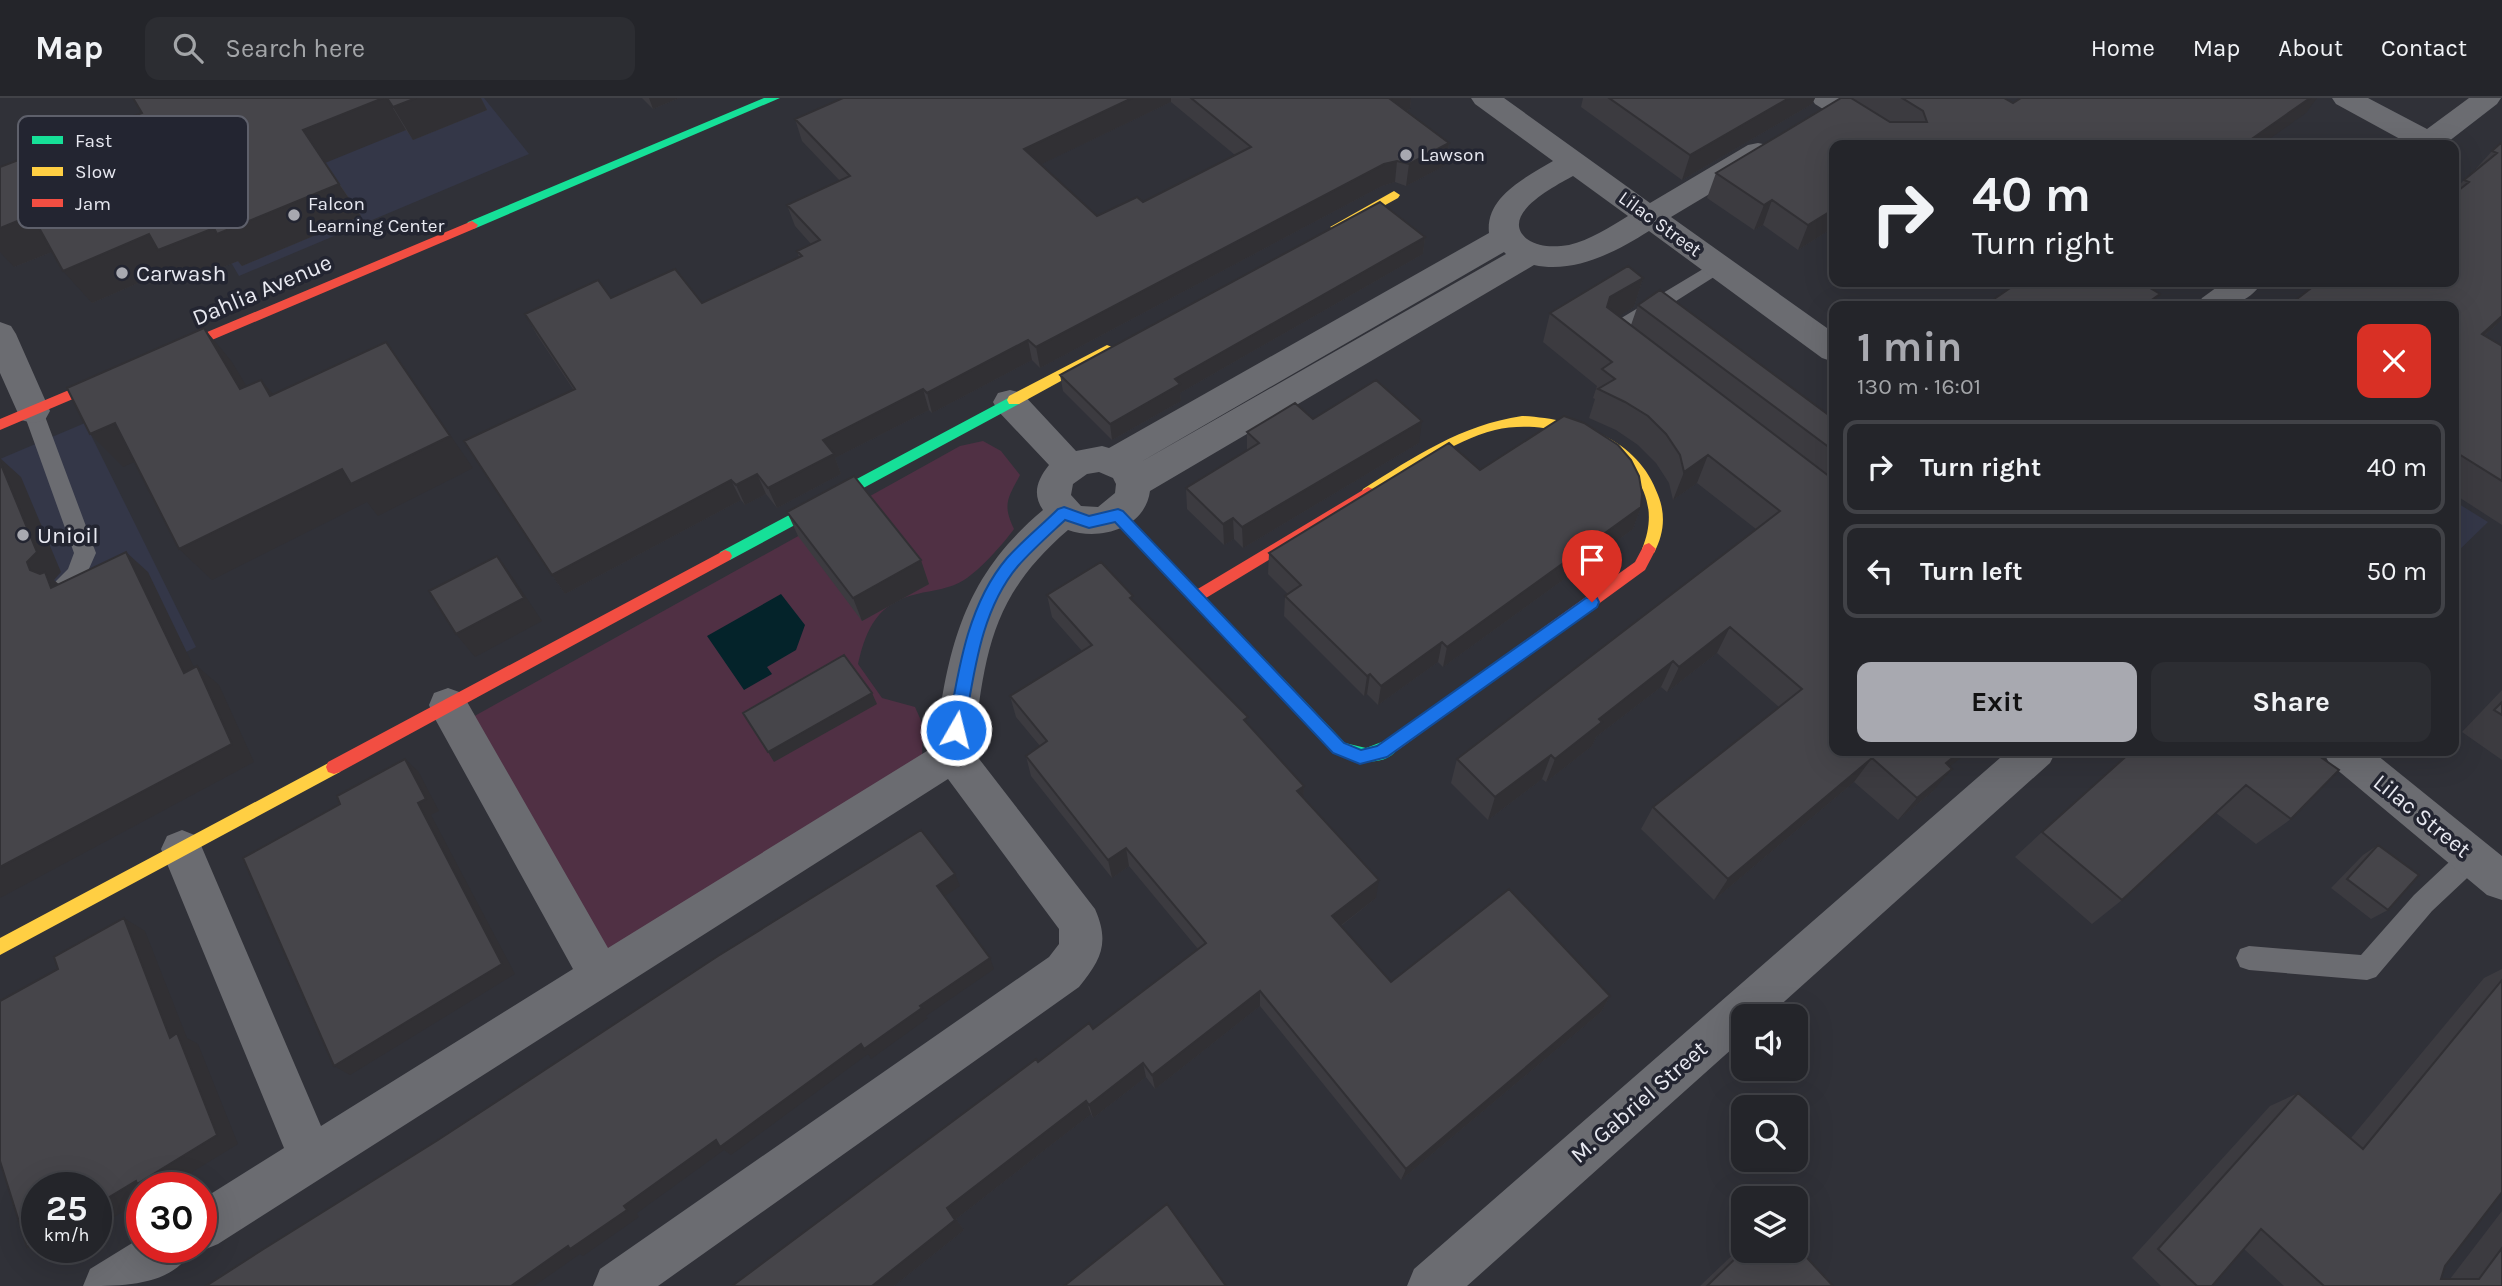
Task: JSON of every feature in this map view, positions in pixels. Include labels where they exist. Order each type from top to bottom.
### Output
[{"type":"street","name":"Dahlia Avenue","points":[[0,425],[774,98]]},
{"type":"street","name":"Lilac Street","points":[[1485,98],[1829,346]]},
{"type":"street","points":[[2346,98],[2420,140]]},
{"type":"street","points":[[2432,140],[2487,98]]},
{"type":"street","points":[[1825,108],[1890,140]]},
{"type":"street","points":[[1574,162],[1517,198],[1503,225],[1517,246],[1549,257],[1593,249],[1777,141]]},
{"type":"street","points":[[1322,234],[1394,195]]},
{"type":"street","points":[[1124,473],[1517,246]]},
{"type":"street","points":[[2220,301],[2239,287]]},
{"type":"street","points":[[0,334],[9,376],[33,411]]},
{"type":"street","points":[[0,947],[1118,344]]},
{"type":"street","points":[[1010,402],[1070,466]]},
{"type":"street","points":[[1118,515],[1339,748],[1360,757],[1382,752],[1640,566],[1654,538],[1656,508],[1644,478],[1622,453],[1591,433],[1555,421],[1517,419],[1482,426],[1451,442],[1196,597]]},
{"type":"street","points":[[1091,459],[1124,473],[1132,501],[1118,515],[1104,521],[1075,520],[1064,513],[1053,498],[1053,489],[1062,472],[1070,466],[1091,459]]},
{"type":"street","points":[[617,1286],[1064,972],[1081,951],[1080,923],[953,755],[963,681],[984,611],[995,587],[1013,562],[1064,513]]},
{"type":"street","points":[[448,705],[601,977]]},
{"type":"street","points":[[217,1217],[953,755]]},
{"type":"street","name":"M. Gabriel Street","points":[[1431,1286],[2030,756]]},
{"type":"street","name":"Lilac Street","points":[[2349,756],[2487,869]]},
{"type":"street","points":[[182,849],[311,1158]]},
{"type":"street","points":[[107,1286],[145,1263]]},
{"type":"lane","points":[[1632,350],[1610,334],[1718,266]]},
{"type":"lane","points":[[33,411],[85,553],[76,574],[65,583]]},
{"type":"lane","points":[[2249,958],[2367,968],[2423,903],[2487,869]]},
{"type":"shaded area","name":"Falcon Learning Center","points":[[135,98],[484,98],[529,154],[239,276],[211,228],[248,228],[248,116],[146,116]]},
{"type":"shaded area","points":[[85,423],[196,647],[0,746],[0,459]]},
{"type":"shaded area","points":[[983,441],[1001,451],[1020,475],[1007,507],[1014,529],[991,556],[964,580],[904,598],[883,611],[870,628],[858,664],[882,698],[915,707],[923,725],[922,759],[604,952],[471,718],[960,446]]},
{"type":"shaded area","points":[[2459,504],[2488,522],[2459,550]]},
{"type":"shaded area","points":[[781,594],[805,625],[796,650],[767,667],[772,674],[744,690],[707,636]]},
{"type":"building","points":[[133,98],[383,98],[303,130],[339,184],[248,221],[248,116],[134,116],[142,113]]},
{"type":"building","points":[[387,98],[416,98],[393,107]]},
{"type":"building","points":[[843,98],[1132,98],[1024,149],[1097,216],[1137,197],[1143,202],[1251,147],[1191,98],[1391,98],[1449,143],[1409,164],[1397,161],[1384,164],[1036,347],[1028,340],[927,393],[923,389],[823,440],[834,454],[768,488],[757,474],[736,485],[731,480],[552,575],[464,441],[575,389],[525,314],[598,280],[611,298],[675,269],[702,303],[802,256],[797,251],[820,240],[787,205],[850,176],[795,119]]},
{"type":"building","points":[[1609,98],[1789,98],[1690,155]]},
{"type":"building","points":[[1841,98],[1851,98],[1890,122],[1927,122],[1923,111],[1902,98],[2004,98],[2013,103],[2021,98],[2310,98],[2250,140],[1829,140],[1829,212],[1808,225],[1772,200],[1764,205],[1716,173]]},
{"type":"building","points":[[2502,142],[2502,316],[2482,334],[2502,346],[2502,481],[2459,454],[2459,301],[2294,301],[2313,287],[2459,287],[2459,190],[2469,182],[2464,180],[2497,153],[2492,151]]},
{"type":"building","points":[[18,160],[18,221],[0,228],[0,167]]},
{"type":"building","points":[[1380,202],[1425,237],[1175,379],[1180,384],[1110,424],[1060,375]]},
{"type":"building","points":[[39,228],[214,228],[158,250],[149,234],[63,271]]},
{"type":"building","points":[[214,228],[232,228],[217,234]]},
{"type":"building","points":[[1628,266],[1643,278],[1610,297],[1607,307],[1829,476],[1829,756],[1955,756],[1946,763],[1952,769],[1917,798],[1872,758],[1728,879],[1653,807],[1802,689],[1730,627],[1679,667],[1673,661],[1599,719],[1602,722],[1555,759],[1551,755],[1495,797],[1457,759],[1780,511],[1708,455],[1684,472],[1680,455],[1666,434],[1648,416],[1598,389],[1615,379],[1602,369],[1612,362],[1550,313]]},
{"type":"building","points":[[2012,287],[2148,287],[2160,294],[2150,301],[1991,301]]},
{"type":"building","points":[[1660,290],[1829,415],[1829,447],[1638,305]]},
{"type":"building","points":[[204,328],[240,389],[261,380],[270,396],[386,342],[450,436],[351,484],[342,469],[179,549],[115,423],[90,434],[67,388]]},
{"type":"building","points":[[1376,380],[1422,421],[1242,527],[1233,518],[1223,524],[1186,488],[1259,443],[1247,432],[1295,403],[1313,419]]},
{"type":"building","points":[[1564,416],[1584,423],[1618,445],[1631,460],[1639,476],[1641,507],[1447,647],[1442,642],[1381,686],[1370,674],[1367,676],[1285,596],[1301,585],[1269,553],[1449,443],[1480,470]]},
{"type":"building","points":[[0,462],[37,552],[27,562],[30,570],[40,574],[45,572],[51,588],[126,552],[184,673],[197,666],[232,744],[0,867]]},
{"type":"building","points":[[854,476],[921,560],[853,598],[787,512]]},
{"type":"building","points":[[497,556],[524,598],[456,634],[429,591]]},
{"type":"building","points":[[1101,562],[1133,596],[1130,598],[1248,717],[1244,720],[1304,786],[1297,791],[1379,880],[1332,916],[1391,982],[1509,889],[1610,996],[1406,1169],[1260,991],[1152,1075],[1143,1063],[1089,1105],[1086,1101],[947,1208],[955,1220],[872,1286],[732,1286],[1036,1059],[1038,1062],[1089,1023],[1093,1029],[1206,943],[1126,848],[1108,860],[1026,756],[1047,741],[1010,696],[1092,645],[1047,595]]},
{"type":"building","points":[[844,655],[872,693],[768,752],[743,713]]},
{"type":"building","points":[[2502,702],[2502,715],[2494,710]]},
{"type":"building","points":[[2126,756],[2319,756],[2339,770],[2291,819],[2246,785],[2122,900],[2042,832]]},
{"type":"building","points":[[405,759],[426,799],[418,803],[502,964],[334,1066],[243,858],[340,804],[337,796]]},
{"type":"building","points":[[921,830],[955,874],[937,886],[990,958],[864,1049],[861,1044],[720,1147],[716,1140],[624,1206],[627,1210],[570,1249],[568,1246],[511,1286],[206,1286],[438,1140],[718,956]]},
{"type":"building","points":[[2378,845],[2419,875],[2388,910],[2347,879]]},
{"type":"building","points":[[124,918],[170,1038],[177,1033],[217,1135],[157,1172],[126,1172],[126,1187],[112,1195],[112,1172],[21,1172],[21,1228],[0,1161],[0,1001],[58,969],[54,957]]},
{"type":"building","points":[[2502,980],[2502,1192],[2445,1266],[2441,1279],[2479,1279],[2502,1248],[2502,1286],[2324,1286],[2261,1229],[2212,1286],[2197,1286],[2158,1249],[2298,1093],[2363,1149]]},
{"type":"building","points":[[1167,1204],[1226,1286],[1064,1286]]},
{"type":"building","points":[[1808,1259],[1833,1286],[1707,1286],[1731,1263],[1808,1263]]},
{"type":"traffic: fast","points":[[472,225],[774,98]]},
{"type":"traffic: fast","points":[[725,556],[1014,400]]},
{"type":"traffic: fast","points":[[1118,515],[1339,748],[1366,755],[1378,753],[1392,745]]},
{"type":"traffic: slow","points":[[1336,227],[1394,195]]},
{"type":"traffic: slow","points":[[1014,400],[1107,350]]},
{"type":"traffic: slow","points":[[1368,493],[1469,433],[1522,421],[1551,422],[1599,438],[1622,454],[1641,474],[1650,491],[1655,510],[1655,530],[1649,549]]},
{"type":"traffic: slow","points":[[0,947],[334,767]]},
{"type":"traffic: jam","points":[[0,425],[472,225]]},
{"type":"traffic: jam","points":[[1196,597],[1368,493]]},
{"type":"traffic: jam","points":[[1392,745],[1640,566],[1649,549]]},
{"type":"traffic: jam","points":[[334,767],[725,556]]},
{"type":"place","name":"Lawson","points":[[1406,155]]},
{"type":"place","name":"Falcon Learning Center","points":[[294,215]]},
{"type":"place","name":"Carwash","points":[[122,273]]},
{"type":"place","name":"Unioil","points":[[23,535]]},
{"type":"route","points":[[956,730],[970,650],[995,587],[1033,540],[1064,513],[1075,520],[1089,522],[1104,521],[1118,515],[1339,748],[1360,757],[1382,752],[1592,602]]}]
